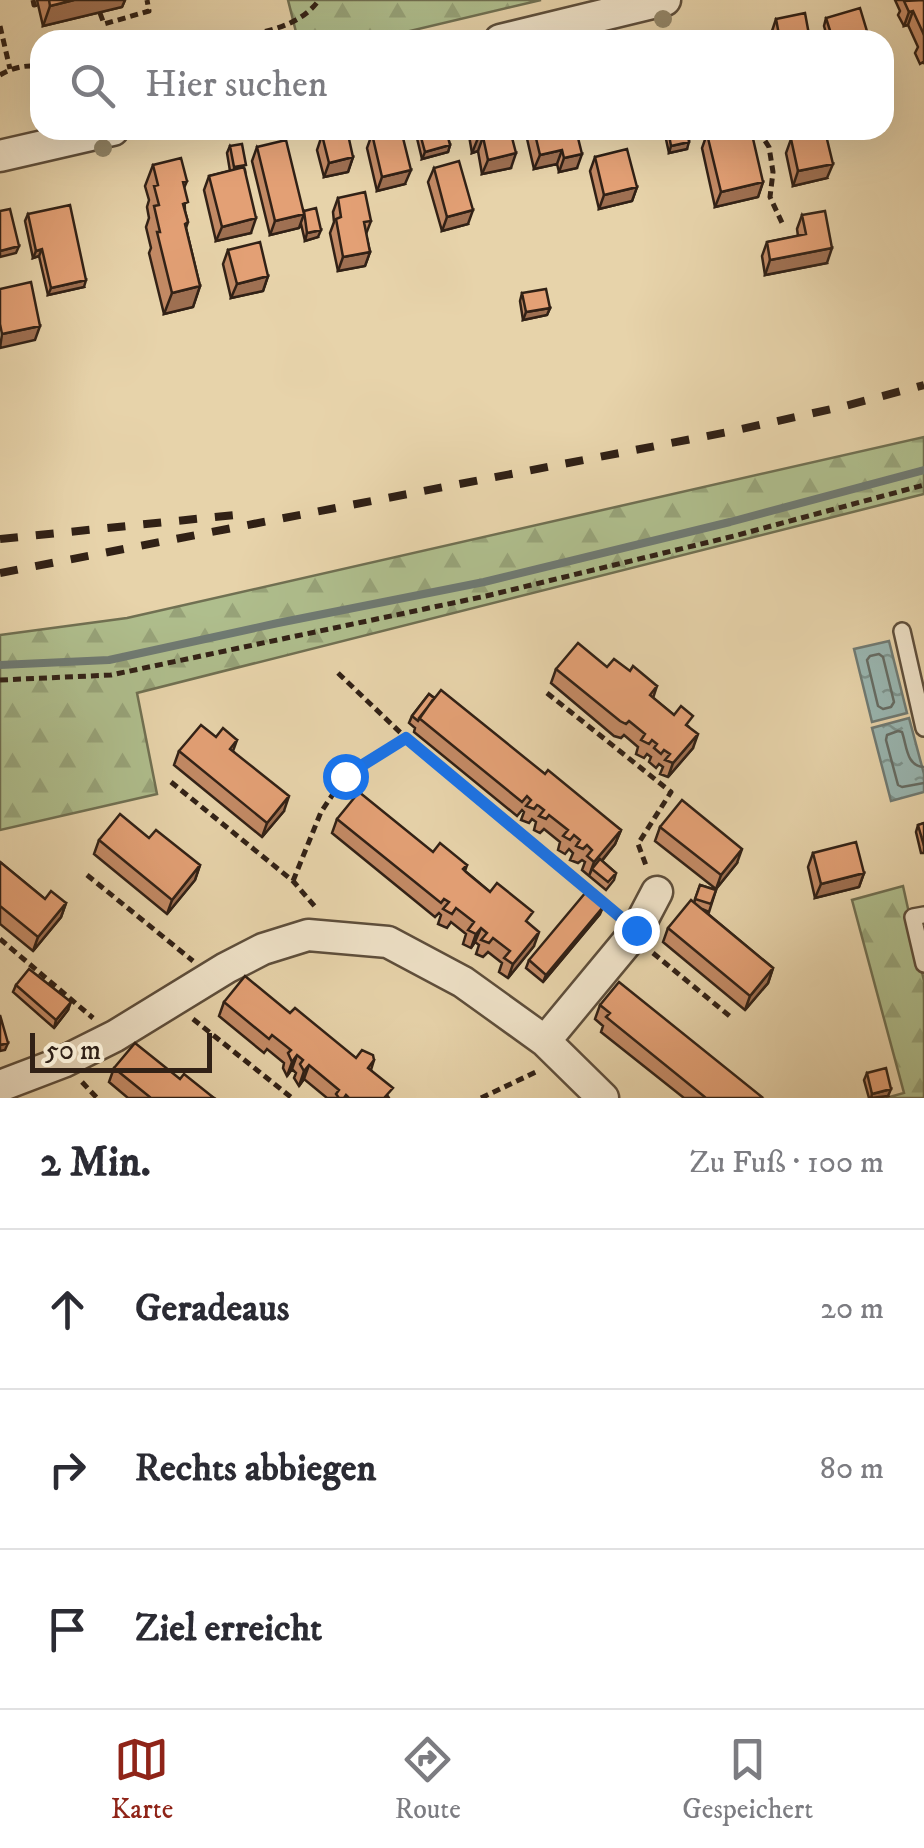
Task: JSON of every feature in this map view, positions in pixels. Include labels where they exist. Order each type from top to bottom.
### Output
[{"type":"street","points":[[541,30],[665,0]]},
{"type":"street","points":[[0,156],[70,140]]},
{"type":"street","points":[[554,1050],[634,933],[657,892]]},
{"type":"street","points":[[0,1086],[115,1036],[263,948],[308,935],[388,942],[463,982],[554,1050],[604,1098]]},
{"type":"lane","points":[[902,631],[924,728]]},
{"type":"lane","points":[[924,914],[913,917],[924,964]]},
{"type":"path","points":[[100,12],[104,24],[149,11],[146,0]]},
{"type":"path","points":[[267,30],[291,24],[320,0]]},
{"type":"path","points":[[0,26],[10,69]]},
{"type":"path","points":[[0,75],[30,66]]},
{"type":"path","points":[[764,140],[773,172],[770,197],[784,227]]},
{"type":"path","points":[[0,680],[111,674],[486,596],[924,485]]},
{"type":"path","points":[[338,673],[406,738],[732,1018]]},
{"type":"path","points":[[547,693],[671,792],[638,844],[657,892]]},
{"type":"path","points":[[293,881],[321,812],[345,776],[406,738]]},
{"type":"path","points":[[172,782],[293,881],[317,908],[308,935]]},
{"type":"path","points":[[87,875],[212,976]]},
{"type":"path","points":[[0,939],[115,1036]]},
{"type":"path","points":[[171,1001],[292,1098]]},
{"type":"path","points":[[481,1098],[554,1050]]},
{"type":"green space","points":[[288,0],[541,0],[414,30],[296,30]]},
{"type":"green space","points":[[924,437],[924,494],[137,693],[157,794],[0,830],[0,635],[127,618]]},
{"type":"green space","points":[[903,886],[924,981],[924,1098],[886,1098],[904,1093],[852,900]]},
{"type":"water","points":[[889,641],[907,713],[872,722],[854,649]]},
{"type":"water","points":[[909,718],[924,774],[924,792],[891,801],[872,728]]},
{"type":"building","points":[[49,0],[74,0],[50,6]]},
{"type":"building","points":[[924,0],[924,35],[904,1]]},
{"type":"building","points":[[860,8],[867,30],[830,30],[826,18]]},
{"type":"building","points":[[805,13],[808,30],[778,30],[776,19]]},
{"type":"building","points":[[286,140],[304,214],[275,221],[257,147]]},
{"type":"building","points":[[323,140],[349,140],[353,157],[329,163]]},
{"type":"building","points":[[373,140],[404,140],[411,170],[382,177]]},
{"type":"building","points":[[422,140],[449,140],[450,145],[425,152]]},
{"type":"building","points":[[484,140],[513,140],[516,153],[488,160]]},
{"type":"building","points":[[536,140],[578,140],[582,154],[564,158],[562,150],[540,155]]},
{"type":"building","points":[[670,140],[689,140],[689,142],[671,146]]},
{"type":"building","points":[[708,140],[753,140],[763,182],[721,192]]},
{"type":"building","points":[[791,140],[827,140],[833,164],[798,171]]},
{"type":"building","points":[[242,144],[246,165],[234,167],[230,146]]},
{"type":"building","points":[[627,149],[637,187],[604,195],[595,157]]},
{"type":"building","points":[[181,158],[187,181],[183,182],[188,202],[183,204],[188,222],[185,224],[200,286],[172,293],[157,232],[154,206],[159,205],[154,186],[158,185],[153,165]]},
{"type":"building","points":[[459,161],[473,210],[447,217],[434,168]]},
{"type":"building","points":[[244,167],[256,218],[222,227],[209,176]]},
{"type":"building","points":[[365,192],[371,221],[364,222],[370,252],[343,257],[336,219],[341,217],[338,198]]},
{"type":"building","points":[[70,205],[86,280],[51,288],[42,249],[36,251],[28,214]]},
{"type":"building","points":[[316,208],[321,230],[307,233],[304,211]]},
{"type":"building","points":[[10,209],[19,246],[0,251],[0,211]]},
{"type":"building","points":[[825,211],[832,248],[770,260],[767,242],[806,234],[802,215]]},
{"type":"building","points":[[260,242],[268,276],[237,284],[228,250]]},
{"type":"building","points":[[31,282],[40,326],[2,334],[0,289]]},
{"type":"building","points":[[546,289],[550,308],[526,312],[522,293]]},
{"type":"building","points":[[578,643],[607,667],[614,659],[630,671],[633,666],[657,686],[650,695],[674,715],[681,706],[693,716],[686,725],[698,734],[673,763],[665,760],[670,754],[664,750],[661,754],[654,748],[657,744],[652,740],[649,744],[641,740],[645,734],[629,721],[620,721],[556,669]]},
{"type":"building","points":[[441,690],[621,830],[594,862],[587,856],[592,850],[587,845],[583,849],[576,846],[580,840],[574,835],[570,840],[563,836],[568,830],[549,815],[546,819],[539,816],[544,810],[539,806],[526,806],[531,800],[527,796],[522,802],[419,718]]},
{"type":"building","points":[[429,694],[434,698],[418,721],[412,716]]},
{"type":"building","points":[[201,725],[216,737],[223,728],[237,740],[230,749],[289,796],[267,823],[179,751]]},
{"type":"building","points":[[359,792],[433,852],[440,843],[467,865],[463,869],[490,892],[497,883],[533,912],[526,921],[539,932],[513,964],[504,958],[510,951],[493,938],[489,943],[481,940],[487,933],[481,928],[476,934],[468,930],[474,922],[456,908],[452,914],[443,909],[449,902],[444,899],[441,903],[337,819]]},
{"type":"building","points":[[682,800],[742,849],[721,875],[660,827]]},
{"type":"building","points":[[120,814],[149,838],[156,830],[200,865],[172,900],[99,840]]},
{"type":"building","points":[[924,823],[924,846],[918,825]]},
{"type":"building","points":[[856,842],[864,873],[821,884],[813,853]]},
{"type":"building","points":[[600,859],[616,873],[608,882],[592,869]]},
{"type":"building","points":[[0,862],[45,899],[51,891],[66,903],[38,937],[0,906]]},
{"type":"building","points":[[700,885],[716,890],[711,904],[695,899]]},
{"type":"building","points":[[586,892],[603,907],[546,975],[529,960]]},
{"type":"building","points":[[691,900],[773,968],[750,996],[668,928]]},
{"type":"building","points":[[29,969],[71,1002],[56,1020],[16,985]]},
{"type":"building","points":[[245,976],[290,1013],[295,1008],[356,1058],[362,1050],[373,1055],[368,1068],[393,1088],[384,1098],[339,1098],[339,1090],[309,1065],[304,1071],[300,1064],[303,1060],[297,1055],[292,1062],[288,1053],[291,1050],[272,1035],[269,1039],[224,1002]]},
{"type":"building","points":[[619,982],[762,1097],[706,1098],[606,1017],[610,1013],[600,1005]]},
{"type":"building","points":[[0,1015],[8,1043],[0,1045]]},
{"type":"building","points":[[135,1043],[180,1079],[184,1074],[214,1098],[151,1098],[114,1068]]},
{"type":"building","points":[[886,1068],[891,1089],[872,1094],[867,1073]]},
{"type":"waterway","points":[[0,665],[109,660],[484,582],[924,470]]},
{"type":"railway","points":[[0,573],[728,432],[924,385]]},
{"type":"railway","points":[[0,539],[244,514]]},
{"type":"route","points":[[345,776],[406,738],[636,930]]}]
